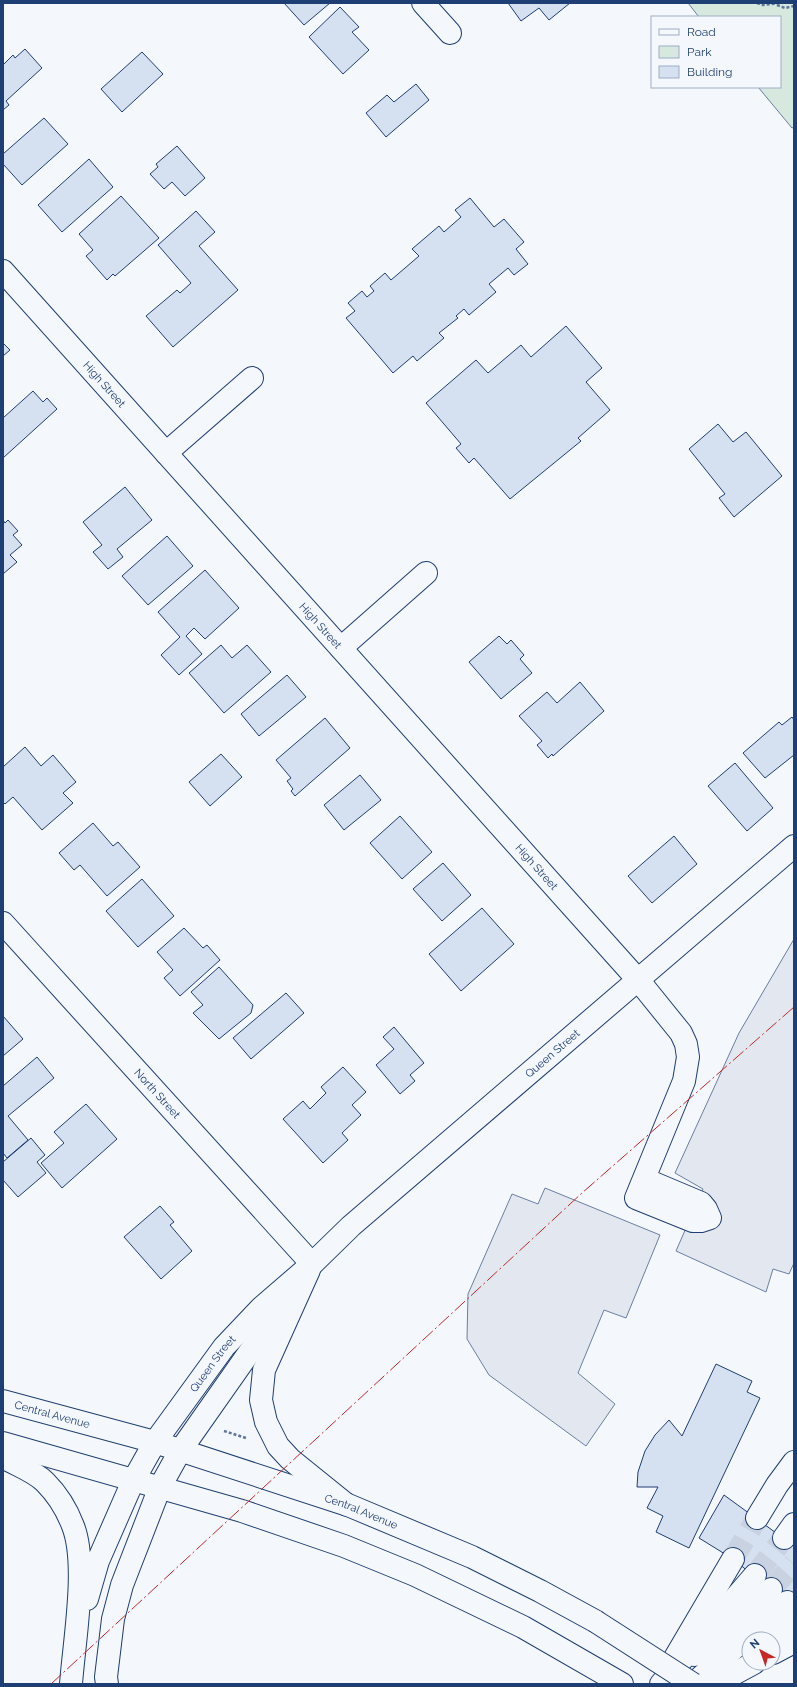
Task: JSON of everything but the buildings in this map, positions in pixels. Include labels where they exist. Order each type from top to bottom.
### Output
[{"type":"main road","points":[[423,3],[450,33]]},
{"type":"main road","name":"High Street","points":[[3,271],[639,981],[681,1032],[686,1044],[688,1057],[684,1081],[640,1189]]},
{"type":"main road","points":[[166,454],[252,378]]},
{"type":"main road","points":[[341,648],[426,573]]},
{"type":"main road","name":"Queen Street","points":[[74,1644],[98,1561],[133,1481],[155,1442],[224,1347],[261,1308],[312,1264],[351,1226],[639,981],[794,846]]},
{"type":"main road","name":"North Street","points":[[3,923],[312,1264]]},
{"type":"main road","points":[[312,1264],[264,1370],[261,1400],[266,1422],[278,1446],[290,1459],[348,1505]]},
{"type":"main road","name":"Queen Street","points":[[107,1684],[106,1677],[113,1618],[122,1585],[160,1487],[180,1451],[312,1264]]},
{"type":"main road","name":"Central Avenue","points":[[3,1401],[155,1442],[348,1505],[465,1554],[540,1591],[595,1621],[693,1684]]},
{"type":"main road","points":[[3,1443],[133,1481],[160,1487],[311,1534],[382,1561],[452,1591],[559,1646],[622,1684]]},
{"type":"main road","points":[[3,1457],[44,1481],[66,1511],[74,1527],[80,1572],[71,1684]]},
{"type":"main road","points":[[757,1518],[777,1485],[794,1462]]},
{"type":"main road","points":[[661,1684],[733,1559]]},
{"type":"main road","points":[[661,1684],[755,1575]]},
{"type":"main road","points":[[661,1684],[779,1595],[693,1684]]},
{"type":"main road","points":[[781,1631],[794,1622]]},
{"type":"main road","points":[[781,1649],[794,1642]]},
{"type":"main road","points":[[708,1684],[741,1660]]},
{"type":"main road","points":[[715,1684],[741,1670]]},
{"type":"path","points":[[757,3],[763,5],[777,5],[785,8],[794,6]]},
{"type":"path","points":[[777,5],[781,3]]},
{"type":"path","points":[[220,1430],[248,1439]]},
{"type":"green space","points":[[688,3],[794,3],[794,127],[792,128],[759,88],[781,88],[781,16],[698,16]]},
{"type":"shaded area","points":[[794,939],[794,1263],[789,1274],[773,1269],[766,1292],[676,1251],[703,1189],[675,1173],[739,1033]]},
{"type":"shaded area","points":[[545,1188],[660,1235],[626,1318],[604,1310],[578,1373],[615,1404],[586,1446],[489,1375],[467,1339],[468,1294],[512,1194],[538,1204]]},
{"type":"tunnel","points":[[733,1559],[757,1518]]},
{"type":"tunnel","points":[[755,1575],[784,1538]]},
{"type":"tunnel","points":[[771,1589],[794,1564]]},
{"type":"power","points":[[51,1684],[582,1193],[794,1007]]}]
